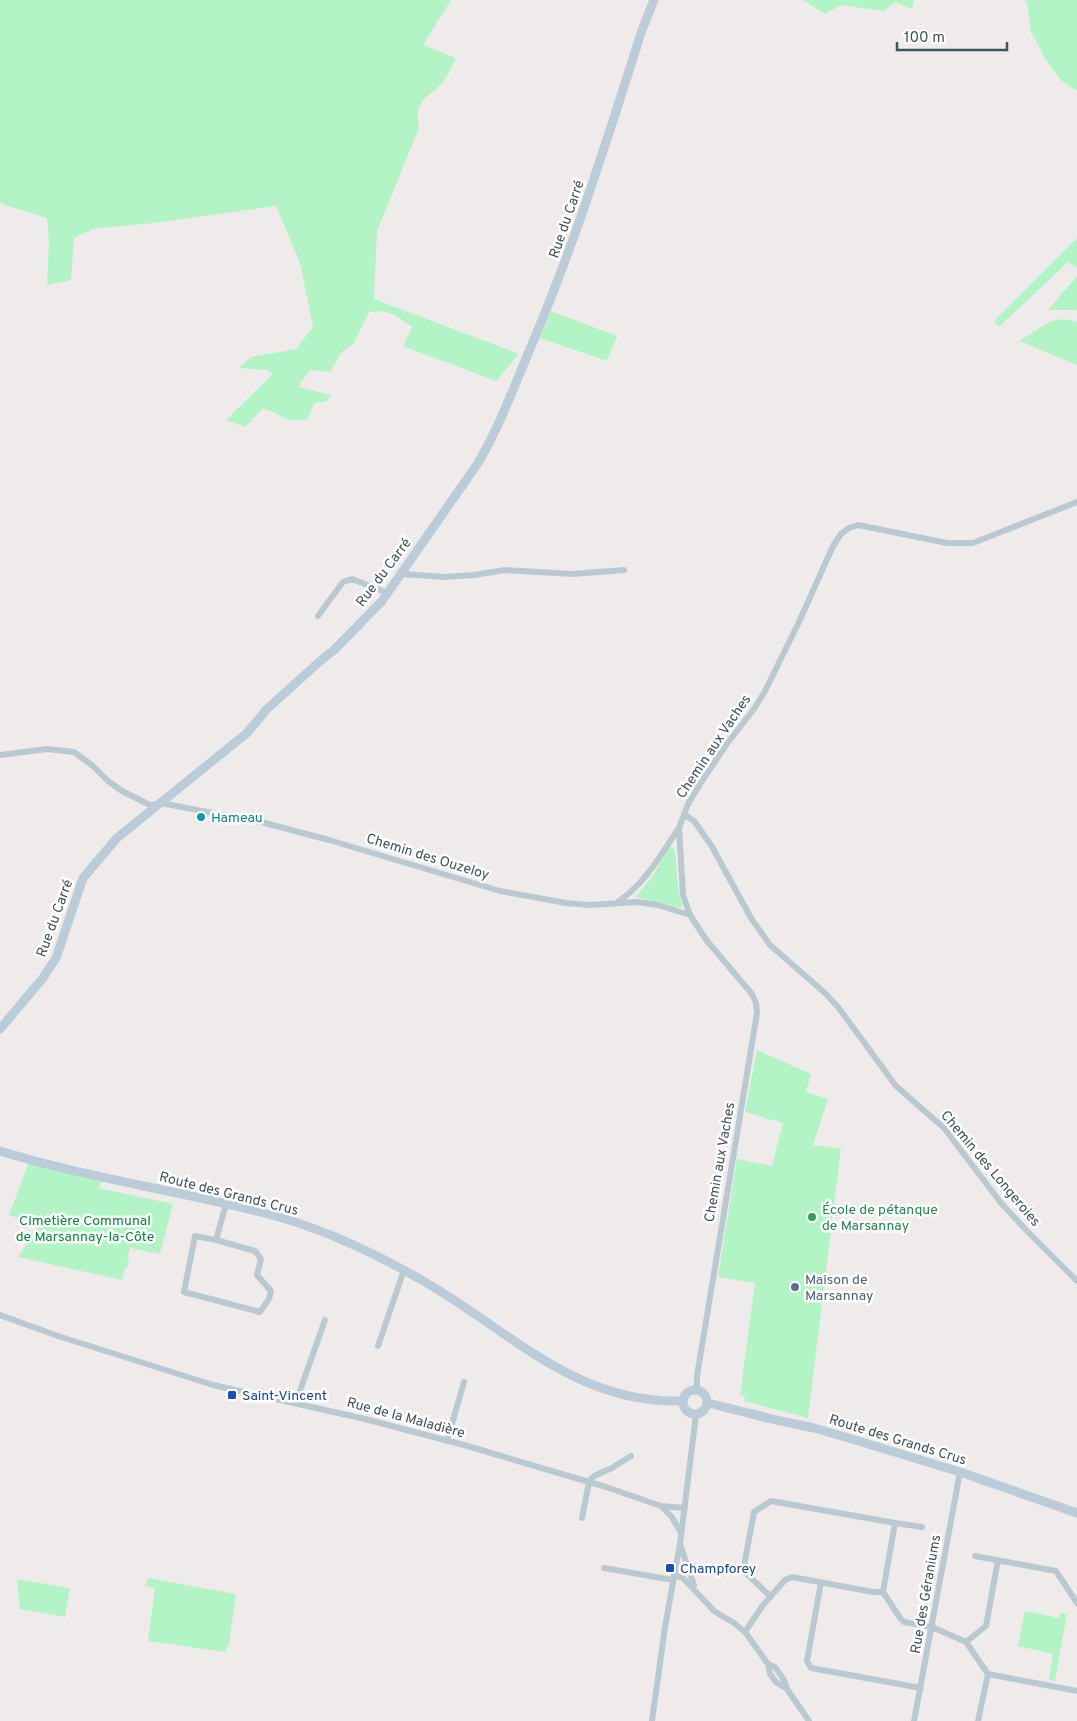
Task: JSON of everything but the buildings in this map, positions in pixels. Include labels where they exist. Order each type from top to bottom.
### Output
[{"type":"main road","name":"Rue du Carré","points":[[0,1029],[43,978],[56,958],[83,878],[117,838],[247,734],[267,709],[334,650],[382,601],[403,574],[478,463],[505,408],[558,282],[642,30],[654,0]]},
{"type":"main road","name":"Route des Grands Crus","points":[[0,1151],[117,1181],[262,1212],[325,1232],[404,1270],[452,1298],[538,1358],[563,1372],[628,1396],[646,1400],[682,1401]]},
{"type":"main road","points":[[697,1390],[704,1393],[708,1403],[703,1412],[696,1414],[688,1412],[682,1401],[687,1392],[697,1390]]},
{"type":"main road","name":"Route des Grands Crus","points":[[708,1403],[814,1428],[960,1472],[1077,1513]]},
{"type":"street","name":"Chemin aux Vaches","points":[[697,1390],[697,1376],[756,1013],[756,1003],[752,994],[707,940],[690,915],[683,895],[679,828],[684,814],[726,745],[754,710],[764,693],[799,622],[833,546],[841,534],[849,528],[858,525],[947,543],[973,543],[1077,502]]},
{"type":"street","points":[[403,574],[444,577],[505,570],[573,574],[624,570]]},
{"type":"street","points":[[318,616],[343,582],[352,579],[388,592]]},
{"type":"street","name":"Chemin des Ouzeloy","points":[[0,755],[47,749],[74,752],[122,791],[150,804],[161,803],[265,823],[500,891],[566,903],[590,905],[637,902],[658,905],[690,915]]},
{"type":"street","name":"Chemin des Longeroies","points":[[684,814],[694,821],[711,845],[751,918],[770,945],[838,1007],[896,1086],[944,1128],[1001,1203],[1077,1281]]},
{"type":"street","points":[[617,903],[632,893],[643,881],[679,828]]},
{"type":"street","points":[[216,1240],[226,1204]]},
{"type":"street","points":[[196,1236],[216,1240],[256,1251],[261,1259],[257,1275],[271,1291],[269,1299],[260,1312],[184,1292],[196,1236]]},
{"type":"street","points":[[378,1346],[404,1270]]},
{"type":"street","name":"Rue de la Maladière","points":[[0,1315],[58,1336],[213,1385],[296,1402],[447,1441],[684,1512]]},
{"type":"street","points":[[296,1402],[325,1320]]},
{"type":"street","points":[[447,1441],[464,1382]]},
{"type":"street","points":[[652,1721],[665,1627],[680,1544],[696,1414]]},
{"type":"street","points":[[582,1518],[589,1482],[594,1476],[612,1468],[631,1456]]},
{"type":"street","name":"Rue des Géraniums","points":[[914,1721],[960,1472]]},
{"type":"street","points":[[771,1597],[747,1575],[744,1566],[754,1512],[767,1502],[922,1527]]},
{"type":"street","name":"Rue de la Maladière","points":[[661,1506],[672,1517],[681,1534]]},
{"type":"street","points":[[672,1517],[684,1512]]},
{"type":"street","points":[[895,1523],[883,1592],[904,1622],[932,1627],[966,1642],[988,1674],[1077,1691]]},
{"type":"street","points":[[680,1544],[696,1591]]},
{"type":"street","points":[[975,1556],[1056,1571],[1077,1603]]},
{"type":"street","points":[[966,1642],[986,1626],[998,1560]]},
{"type":"street","points":[[676,1567],[686,1564]]},
{"type":"street","points":[[604,1568],[683,1578],[714,1611],[734,1622],[745,1632],[768,1664],[770,1674],[776,1682],[787,1688],[809,1721]]},
{"type":"street","points":[[745,1632],[785,1580],[792,1577],[873,1592],[883,1592]]},
{"type":"street","points":[[821,1582],[807,1662],[811,1668],[921,1688]]},
{"type":"street","points":[[978,1721],[988,1674]]},
{"type":"green space","points":[[0,0],[451,0],[423,45],[456,58],[445,79],[424,99],[418,110],[419,128],[377,231],[374,299],[519,354],[496,381],[403,346],[412,327],[387,313],[369,312],[354,343],[341,353],[330,372],[310,370],[298,387],[331,395],[327,401],[314,403],[308,419],[288,419],[262,409],[245,427],[226,420],[273,374],[267,370],[239,368],[251,357],[296,349],[313,327],[300,263],[276,206],[154,223],[92,229],[74,238],[71,280],[47,285],[49,241],[47,218],[4,205],[0,202]]},
{"type":"green space","points":[[803,0],[914,0],[912,9],[895,2],[884,11],[841,5],[825,14]]},
{"type":"green space","points":[[1024,0],[1077,0],[1077,91],[1061,80],[1046,60],[1031,32],[1027,2]]},
{"type":"green space","points":[[1077,238],[1077,268],[1068,262],[999,327],[994,321]]},
{"type":"green space","points":[[1077,276],[1077,311],[1048,310]]},
{"type":"green space","points":[[551,311],[617,336],[607,361],[540,338]]},
{"type":"green space","points":[[1064,319],[1077,322],[1077,365],[1019,341],[1051,321]]},
{"type":"green space","points":[[670,846],[675,850],[681,908],[635,897],[650,880]]},
{"type":"green space","points":[[757,1050],[811,1074],[806,1092],[828,1099],[813,1145],[841,1149],[808,1418],[744,1401],[745,1396],[740,1395],[755,1283],[718,1277],[737,1159],[772,1166],[783,1123],[745,1112]]},
{"type":"green space","name":"Cimetière Communal de Marsannay-la-Côte","points":[[29,1162],[101,1182],[99,1188],[173,1204],[160,1254],[130,1248],[127,1259],[129,1261],[128,1266],[125,1268],[122,1280],[18,1257],[39,1225],[9,1215]]},
{"type":"green space","points":[[148,1578],[236,1594],[229,1644],[225,1652],[148,1641],[155,1588],[145,1586]]},
{"type":"green space","points":[[17,1579],[70,1588],[65,1617],[20,1609]]},
{"type":"green space","points":[[1025,1611],[1059,1618],[1060,1613],[1067,1614],[1055,1681],[1049,1680],[1053,1654],[1018,1646]]},
{"type":"place","name":"Hameau","points":[[201,817]]},
{"type":"place","name":"École de pétanque de Marsannay","points":[[812,1217]]},
{"type":"place","name":"Maison de Marsannay","points":[[795,1287]]},
{"type":"place","name":"Saint-Vincent","points":[[232,1395]]},
{"type":"place","name":"Champforey","points":[[670,1568]]}]
